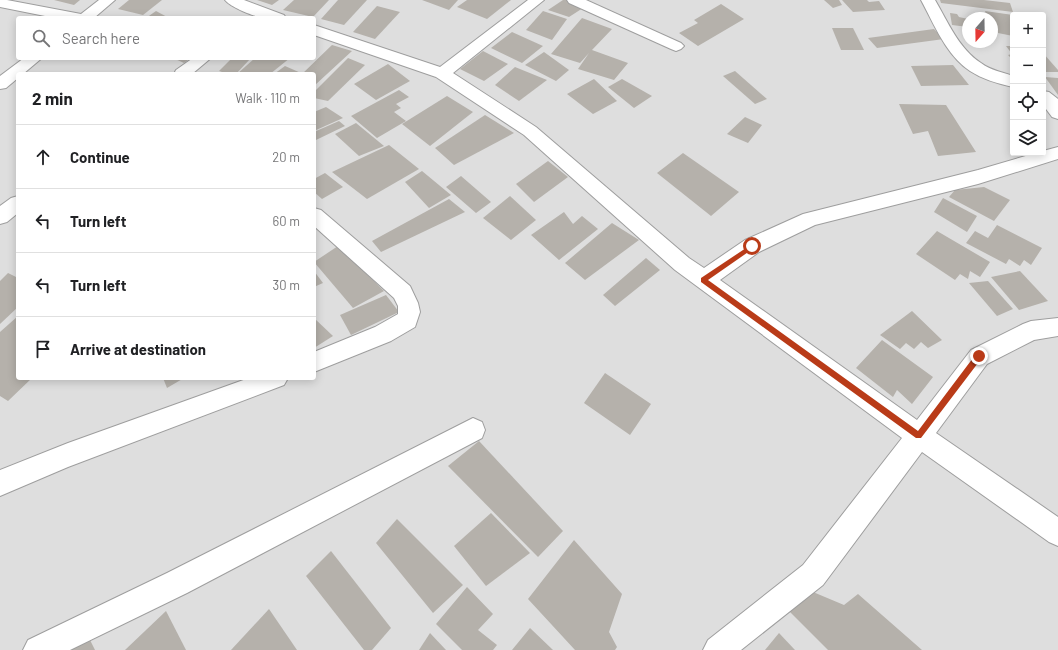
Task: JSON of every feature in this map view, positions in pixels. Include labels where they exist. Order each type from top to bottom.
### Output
[{"type":"street","points":[[88,16],[108,0]]},
{"type":"street","points":[[232,0],[257,15]]},
{"type":"street","points":[[442,73],[537,0]]},
{"type":"street","points":[[574,0],[676,46]]},
{"type":"street","points":[[928,0],[948,35],[964,57],[975,67],[1010,81]]},
{"type":"street","points":[[0,3],[68,16]]},
{"type":"street","points":[[316,31],[442,73],[530,131],[682,264],[918,436],[1058,533]]},
{"type":"street","points":[[0,84],[31,60]]},
{"type":"street","points":[[185,72],[200,60]]},
{"type":"street","points":[[1046,98],[1052,103],[1058,113]]},
{"type":"street","points":[[704,280],[752,246],[810,219],[978,177],[1058,153]]},
{"type":"street","points":[[0,217],[16,205]]},
{"type":"street","points":[[316,217],[402,292],[410,304],[407,320],[383,334],[316,361]]},
{"type":"street","points":[[718,650],[813,575],[979,356],[1031,330],[1058,327]]},
{"type":"street","points":[[0,483],[40,465],[237,394],[271,380]]},
{"type":"street","points":[[38,650],[177,583],[473,430]]},
{"type":"shaded area","points":[[0,0],[1058,0],[1058,650],[0,650]]},
{"type":"building","points":[[54,0],[80,0],[74,5]]},
{"type":"building","points":[[129,0],[162,0],[143,15],[118,9]]},
{"type":"building","points":[[257,0],[279,0],[272,5]]},
{"type":"building","points":[[294,0],[329,0],[314,16],[283,10]]},
{"type":"building","points":[[338,0],[367,0],[344,25],[321,19]]},
{"type":"building","points":[[422,0],[458,0],[449,10]]},
{"type":"building","points":[[467,0],[511,0],[487,19],[457,7]]},
{"type":"building","points":[[563,0],[567,0],[583,8],[569,17],[548,10]]},
{"type":"building","points":[[824,0],[839,0],[842,5],[833,8]]},
{"type":"building","points":[[842,0],[867,0],[869,2],[879,1],[885,10],[853,12]]},
{"type":"building","points":[[940,0],[984,0],[1010,3],[1013,12],[941,3]]},
{"type":"building","points":[[721,4],[744,19],[698,46],[679,33],[698,23],[694,20]]},
{"type":"building","points":[[377,6],[400,12],[375,39],[353,32]]},
{"type":"building","points":[[156,11],[165,16],[149,16]]},
{"type":"building","points":[[543,11],[567,19],[552,40],[526,30]]},
{"type":"building","points":[[950,13],[957,14],[959,17],[962,18],[962,26],[952,25]]},
{"type":"building","points":[[998,13],[1010,15],[1010,35],[998,33]]},
{"type":"building","points":[[582,18],[612,29],[592,50],[628,63],[614,80],[578,69],[589,53],[580,63],[551,54]]},
{"type":"building","points":[[832,28],[853,28],[864,50],[841,50]]},
{"type":"building","points":[[934,29],[944,39],[877,48],[868,38]]},
{"type":"building","points":[[512,32],[543,46],[522,63],[491,48]]},
{"type":"building","points":[[332,45],[352,51],[316,84],[316,72],[304,72]]},
{"type":"building","points":[[1006,46],[1010,46],[1010,51]]},
{"type":"building","points":[[483,51],[508,64],[484,81],[460,69]]},
{"type":"building","points":[[544,52],[569,70],[556,81],[525,65]]},
{"type":"building","points":[[1046,56],[1058,70],[1058,72],[1046,72]]},
{"type":"building","points":[[348,58],[365,65],[328,101],[316,98],[316,90]]},
{"type":"building","points":[[177,60],[188,60],[184,63]]},
{"type":"building","points":[[230,60],[249,60],[238,72],[219,71]]},
{"type":"building","points":[[253,60],[288,60],[272,72],[239,72]]},
{"type":"building","points":[[388,64],[410,81],[376,100],[354,84]]},
{"type":"building","points":[[953,65],[969,85],[921,86],[911,66]]},
{"type":"building","points":[[285,66],[299,72],[277,72]]},
{"type":"building","points":[[515,67],[547,80],[519,101],[495,85]]},
{"type":"building","points":[[735,71],[767,99],[755,104],[723,76]]},
{"type":"building","points":[[1046,77],[1058,78],[1058,95],[1046,78]]},
{"type":"building","points":[[594,79],[617,101],[593,114],[567,94]]},
{"type":"building","points":[[622,79],[652,96],[634,108],[608,87]]},
{"type":"building","points":[[399,90],[409,97],[396,104],[401,108],[394,112],[406,121],[377,138],[351,116]]},
{"type":"building","points":[[447,96],[473,112],[430,146],[402,124]]},
{"type":"building","points":[[899,104],[946,105],[976,152],[938,156],[928,131],[913,134]]},
{"type":"building","points":[[326,107],[343,118],[316,130],[316,111]]},
{"type":"building","points":[[485,115],[514,133],[454,165],[435,148]]},
{"type":"building","points":[[745,117],[762,125],[748,143],[727,134]]},
{"type":"building","points":[[339,121],[345,126],[316,140],[316,131]]},
{"type":"building","points":[[356,123],[384,146],[359,156],[335,134]]},
{"type":"building","points":[[389,145],[419,169],[367,199],[332,172]]},
{"type":"building","points":[[683,153],[739,192],[711,216],[657,173]]},
{"type":"building","points":[[548,161],[568,177],[534,202],[516,184]]},
{"type":"building","points":[[422,171],[451,195],[429,208],[405,182]]},
{"type":"building","points":[[325,173],[343,187],[322,199],[316,194],[316,178]]},
{"type":"building","points":[[461,176],[491,202],[476,213],[446,187]]},
{"type":"building","points":[[984,187],[1010,200],[994,221],[949,197],[955,190]]},
{"type":"building","points":[[510,196],[536,220],[511,240],[483,218]]},
{"type":"building","points":[[943,198],[977,216],[967,232],[934,212]]},
{"type":"building","points":[[449,199],[465,212],[381,252],[372,241]]},
{"type":"building","points":[[564,212],[573,224],[582,216],[598,229],[559,260],[531,235]]},
{"type":"building","points":[[612,223],[639,240],[585,280],[565,263]]},
{"type":"building","points":[[997,225],[1042,248],[1031,265],[1024,260],[1020,266],[1009,259],[1006,264],[966,243],[975,231],[988,238]]},
{"type":"building","points":[[937,231],[990,262],[980,277],[970,271],[968,279],[960,274],[955,280],[916,254]]},
{"type":"building","points":[[338,246],[384,291],[353,308],[316,264],[316,261]]},
{"type":"building","points":[[646,258],[660,270],[615,306],[603,295]]},
{"type":"building","points":[[1020,271],[1048,301],[1019,310],[991,277]]},
{"type":"building","points":[[8,273],[16,277],[16,309],[0,324],[0,281]]},
{"type":"building","points":[[316,274],[323,283],[316,286]]},
{"type":"building","points":[[988,281],[1013,309],[997,316],[969,283]]},
{"type":"building","points":[[386,295],[399,312],[351,335],[340,315]]},
{"type":"building","points":[[912,311],[942,340],[928,348],[921,342],[914,349],[906,343],[900,349],[880,335]]},
{"type":"building","points":[[16,318],[16,380],[30,380],[8,401],[0,396],[0,332]]},
{"type":"building","points":[[316,320],[333,336],[316,347]]},
{"type":"building","points":[[882,340],[933,377],[912,404],[897,390],[893,397],[856,368]]},
{"type":"building","points":[[605,373],[651,404],[630,435],[584,403]]},
{"type":"building","points":[[164,380],[181,380],[167,388]]},
{"type":"building","points":[[479,441],[563,531],[538,557],[448,466]]},
{"type":"building","points":[[491,513],[530,553],[486,586],[454,546]]},
{"type":"building","points":[[397,519],[463,585],[433,613],[376,543]]},
{"type":"building","points":[[574,540],[622,594],[609,632],[617,647],[615,650],[575,650],[528,599]]},
{"type":"building","points":[[331,551],[391,628],[372,650],[364,650],[306,576]]},
{"type":"building","points":[[467,587],[493,614],[478,630],[497,645],[493,650],[462,650],[436,624]]},
{"type":"building","points":[[813,592],[844,605],[858,594],[922,650],[828,650],[789,611]]},
{"type":"building","points":[[269,609],[297,650],[231,650]]},
{"type":"building","points":[[166,611],[186,650],[125,650]]},
{"type":"building","points":[[530,628],[553,650],[512,650]]},
{"type":"building","points":[[430,633],[446,650],[419,650]]},
{"type":"building","points":[[779,633],[795,650],[765,650]]},
{"type":"building","points":[[88,636],[95,650],[68,650]]},
{"type":"route","points":[[752,246],[704,280],[918,436],[979,356]]}]
